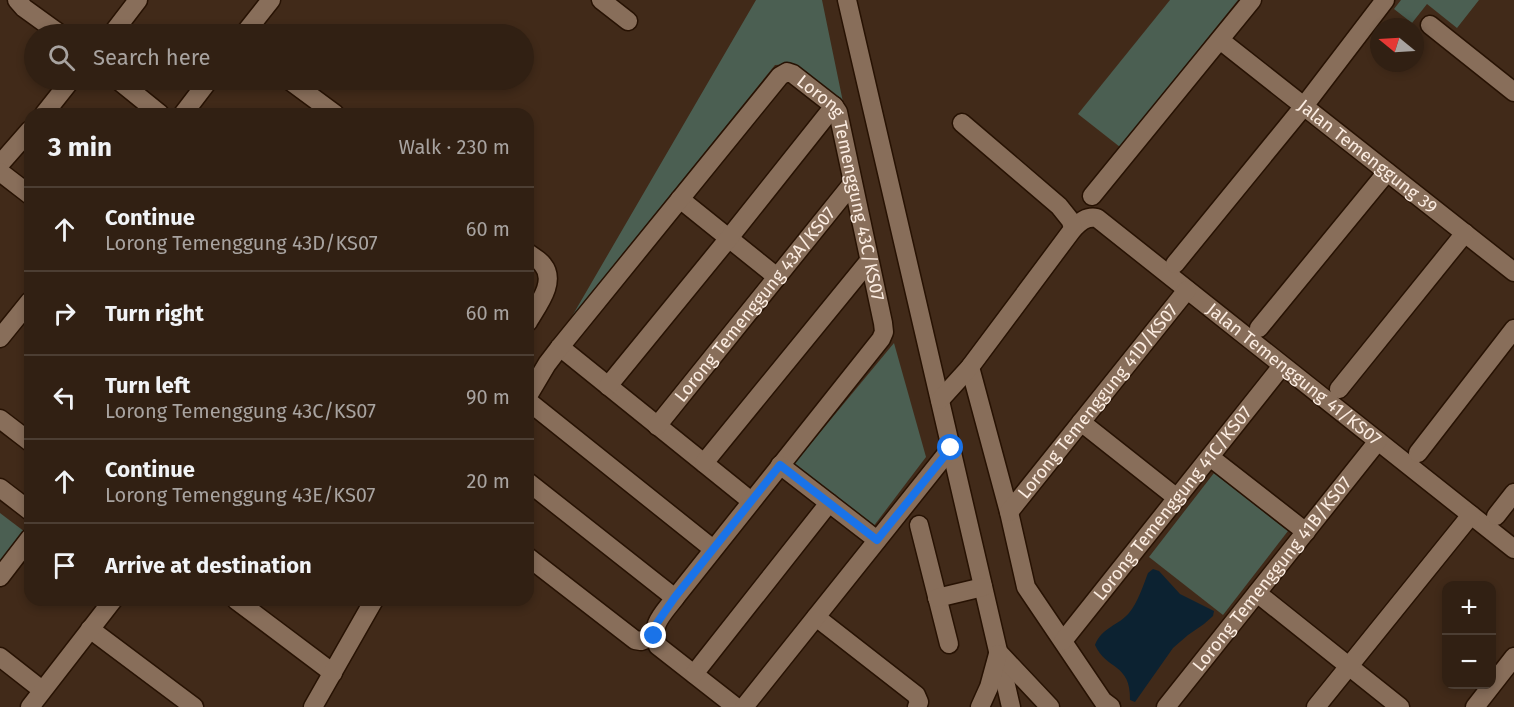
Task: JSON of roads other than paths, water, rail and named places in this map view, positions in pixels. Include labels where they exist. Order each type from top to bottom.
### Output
[{"type":"street","points":[[17,0],[46,24]]},
{"type":"street","points":[[120,24],[138,0]]},
{"type":"street","points":[[252,24],[271,0]]},
{"type":"street","points":[[600,0],[627,21]]},
{"type":"street","points":[[847,0],[1011,707]]},
{"type":"street","points":[[1092,196],[1252,0]]},
{"type":"street","points":[[1175,264],[1304,106],[1385,0]]},
{"type":"street","points":[[1430,25],[1514,92]]},
{"type":"street","name":"Jalan Temenggung 39","points":[[1220,40],[1514,272]]},
{"type":"street","name":"Lorong Temenggung 43C/KS07","points":[[534,386],[560,347],[780,76],[787,72],[834,106],[838,112],[884,332],[881,339],[675,597],[657,623],[654,636]]},
{"type":"street","points":[[49,108],[63,90]]},
{"type":"street","points":[[130,90],[153,108]]},
{"type":"street","points":[[188,108],[201,90]]},
{"type":"street","points":[[303,90],[327,108]]},
{"type":"street","points":[[608,386],[834,106]]},
{"type":"street","points":[[940,400],[970,367],[1073,229],[1071,221],[1059,206],[962,123]]},
{"type":"street","points":[[0,164],[24,137]]},
{"type":"street","points":[[0,172],[24,190]]},
{"type":"street","points":[[1259,328],[1387,172]]},
{"type":"street","name":"Lorong Temenggung 43A/KS07","points":[[657,426],[852,184]]},
{"type":"street","points":[[680,199],[777,277]]},
{"type":"street","name":"Jalan Temenggung 41/KS07","points":[[1073,229],[1082,220],[1096,218],[1514,549]]},
{"type":"street","points":[[1339,389],[1465,233]]},
{"type":"street","points":[[534,258],[543,265],[549,275],[548,286],[534,311]]},
{"type":"street","points":[[704,463],[869,261]]},
{"type":"street","name":"Lorong Temenggung 41D/KS07","points":[[1009,512],[1187,290]]},
{"type":"street","points":[[0,338],[24,308]]},
{"type":"street","points":[[1418,453],[1514,329]]},
{"type":"street","points":[[560,347],[751,501]]},
{"type":"street","name":"Lorong Temenggung 41C/KS07","points":[[1063,642],[1282,366]]},
{"type":"street","points":[[970,367],[1009,512],[1026,587],[1103,701],[1111,707]]},
{"type":"street","points":[[534,406],[713,549]]},
{"type":"street","points":[[0,419],[24,437]]},
{"type":"street","points":[[1081,422],[1177,498]]},
{"type":"street","name":"Lorong Temenggung 41B/KS07","points":[[1166,707],[1378,441]]},
{"type":"street","points":[[744,707],[951,448]]},
{"type":"street","points":[[1210,456],[1306,532]]},
{"type":"street","points":[[780,465],[877,540]]},
{"type":"street","points":[[534,487],[675,597]]},
{"type":"street","points":[[0,488],[24,506]]},
{"type":"street","points":[[1496,516],[1514,493]]},
{"type":"street","points":[[694,674],[829,503]]},
{"type":"street","points":[[1316,707],[1471,515]]},
{"type":"street","points":[[919,525],[949,644]]},
{"type":"street","points":[[0,577],[24,546]]},
{"type":"street","points":[[534,562],[635,640],[641,641],[654,636],[658,646],[736,707]]},
{"type":"street","points":[[937,598],[983,587]]},
{"type":"street","points":[[1257,593],[1400,707]]},
{"type":"street","points":[[30,707],[108,606]]},
{"type":"street","points":[[252,606],[333,673]]},
{"type":"street","points":[[313,707],[371,606]]},
{"type":"street","points":[[816,617],[916,701]]},
{"type":"street","points":[[90,629],[194,707]]},
{"type":"street","points":[[980,707],[989,687],[999,653]]},
{"type":"street","points":[[999,653],[1050,707]]},
{"type":"street","points":[[0,657],[42,690]]},
{"type":"street","points":[[1475,707],[1514,657]]},
{"type":"water","points":[[1153,569],[1159,571],[1180,594],[1214,611],[1213,616],[1173,648],[1135,702],[1130,700],[1129,688],[1122,673],[1105,659],[1095,645],[1106,630],[1129,613],[1138,599],[1148,573]]}]
